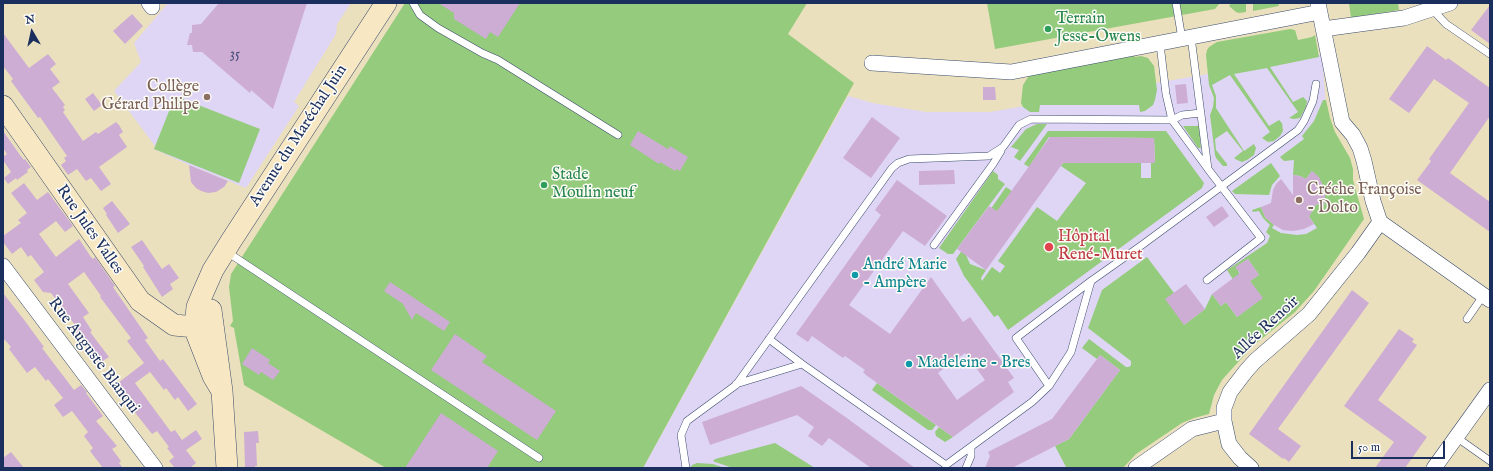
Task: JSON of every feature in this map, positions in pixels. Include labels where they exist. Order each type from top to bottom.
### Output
[{"type":"street","name":"Avenue du Maréchal Juin","points":[[204,325],[210,307],[210,289],[213,270],[386,3]]},
{"type":"street","points":[[1323,29],[1404,18],[1450,3]]},
{"type":"street","points":[[872,63],[1011,72],[1160,44],[1319,8],[1342,122],[1353,135],[1360,148],[1373,201],[1380,222],[1487,298]]},
{"type":"street","name":"Rue Jules Valles","points":[[3,106],[140,301],[174,325],[204,325]]},
{"type":"street","name":"Allée Renoir","points":[[1251,468],[1240,458],[1230,444],[1224,421],[1224,408],[1230,392],[1246,371],[1309,314],[1358,253],[1380,222]]},
{"type":"street","name":"Rue Auguste Blanqui","points":[[3,266],[155,468]]},
{"type":"street","points":[[204,325],[222,391],[227,468]]},
{"type":"street","points":[[1434,468],[1490,390]]},
{"type":"street","points":[[1136,468],[1192,429],[1224,421]]},
{"type":"lane","points":[[413,3],[420,15],[438,28],[482,53],[498,60],[618,135]]},
{"type":"lane","points":[[1176,3],[1187,38],[1201,113],[1208,169]]},
{"type":"lane","points":[[1432,9],[1446,24],[1490,54]]},
{"type":"lane","points":[[1160,44],[1166,94],[1172,120],[1261,238],[1207,280]]},
{"type":"lane","points":[[1049,386],[1016,338],[1091,281],[1222,187],[1298,130],[1313,102],[1316,84]]},
{"type":"lane","points":[[934,245],[1020,125],[1031,120],[1172,120],[1182,115],[1201,113]]},
{"type":"lane","points":[[686,468],[681,435],[688,421],[736,384],[892,168],[904,160],[909,159],[983,158],[1003,147]]},
{"type":"lane","points":[[225,251],[539,458]]},
{"type":"lane","points":[[769,339],[802,364],[946,465],[1032,402],[1049,386],[1071,352],[1091,281]]},
{"type":"lane","points":[[1467,319],[1487,298]]},
{"type":"lane","points":[[736,384],[802,364]]},
{"type":"lane","points":[[1456,437],[1490,461]]},
{"type":"lane","points":[[966,468],[971,456],[971,447]]},
{"type":"shaded area","name":"Collège Gérard Philipe","points":[[168,3],[351,3],[337,24],[336,34],[294,102],[299,106],[246,188],[191,166],[154,149],[155,146],[114,91],[141,62],[134,43]]},
{"type":"shaded area","name":"Hôpital René-Muret","points":[[1322,54],[1327,119],[1344,205],[1116,468],[643,468],[848,96],[873,103],[926,112],[990,112]]},
{"type":"green space","name":"Stade Moulin neuf","points":[[405,3],[807,3],[788,34],[854,83],[643,468],[386,468],[244,385],[234,328],[230,326],[233,321],[229,287],[231,274]]},
{"type":"green space","name":"Terrain Jesse-Owens","points":[[987,3],[1220,3],[1215,9],[995,49]]},
{"type":"green space","points":[[1231,3],[1246,3],[1246,12],[1236,12],[1229,6]]},
{"type":"green space","points":[[1253,3],[1278,3],[1279,6],[1253,11]]},
{"type":"green space","points":[[1349,3],[1398,3],[1399,10],[1351,18]]},
{"type":"green space","points":[[1290,29],[1295,30],[1298,40],[1315,35],[1319,57],[1270,67],[1293,102],[1303,97],[1307,101],[1306,107],[1300,118],[1289,118],[1298,112],[1267,68],[1234,74],[1269,126],[1279,120],[1282,123],[1283,131],[1280,136],[1274,141],[1268,142],[1262,138],[1270,132],[1230,75],[1212,85],[1216,96],[1216,108],[1244,151],[1254,144],[1256,148],[1254,155],[1247,160],[1242,162],[1237,160],[1234,158],[1243,151],[1227,131],[1215,139],[1216,150],[1227,164],[1227,166],[1223,166],[1215,155],[1210,115],[1214,98],[1209,85],[1206,55],[1207,50],[1217,42]]},
{"type":"green space","points":[[1135,53],[1135,57],[1141,56],[1148,58],[1154,66],[1157,90],[1155,100],[1153,105],[1145,111],[1140,112],[1139,105],[1040,105],[1039,112],[1030,112],[1023,107],[1021,103],[1023,85],[1032,74]]},
{"type":"green space","points":[[175,96],[260,129],[239,183],[154,149]]},
{"type":"green space","points":[[1323,100],[1326,100],[1335,132],[1350,158],[1353,169],[1353,180],[1364,219],[1314,291],[1295,312],[1254,345],[1222,380],[1214,395],[1209,414],[1182,423],[1136,454],[1123,468],[1031,468],[1066,467],[1055,446],[1069,439],[1120,370],[1100,355],[1097,359],[1082,348],[1089,339],[1126,367],[1131,365],[1131,361],[1088,328],[1102,290],[1147,257],[1174,293],[1184,325],[1205,309],[1212,294],[1221,306],[1226,302],[1237,317],[1262,298],[1250,281],[1259,275],[1248,259],[1236,267],[1241,276],[1234,281],[1227,270],[1267,243],[1270,236],[1266,232],[1270,225],[1259,211],[1253,212],[1252,210],[1261,207],[1265,217],[1274,225],[1272,228],[1281,233],[1297,235],[1306,234],[1317,228],[1308,215],[1313,211],[1316,204],[1324,206],[1325,196],[1323,186],[1319,178],[1312,171],[1306,179],[1293,175],[1294,160],[1284,161],[1280,157],[1304,139],[1302,136],[1314,121]]},
{"type":"green space","points":[[1037,124],[1047,124],[1020,161],[1014,157],[1019,150],[1011,147],[1026,129]]},
{"type":"green space","points":[[1183,126],[1199,126],[1201,148],[1198,148]]},
{"type":"green space","points":[[1048,131],[1166,131],[1204,183],[1202,188],[1008,330],[998,315],[994,317],[964,276],[956,259],[1006,187],[1012,191],[966,255],[970,264],[986,270],[981,278],[982,281],[992,267],[1000,273],[1005,266],[998,261],[1037,207],[1057,221],[1086,183],[1061,166],[1063,163],[1141,163],[1141,178],[1151,178],[1151,163],[1155,163],[1154,138],[1049,137],[1029,167],[1024,164]]},
{"type":"green space","points":[[1271,163],[1280,176],[1272,185],[1269,195],[1235,194],[1232,191]]},
{"type":"green space","points":[[993,171],[998,175],[998,179],[1005,184],[953,254],[948,254],[939,248]]},
{"type":"green space","points":[[877,383],[936,425],[932,430],[928,430],[872,390]]},
{"type":"green space","points":[[939,427],[953,437],[945,442],[936,436],[935,432]]},
{"type":"green space","points":[[775,443],[815,468],[733,468],[713,461],[715,459]]},
{"type":"green space","points":[[697,463],[713,464],[725,468],[690,468],[692,465]]},
{"type":"building","points":[[219,3],[307,3],[273,109],[251,90],[250,93],[202,52],[193,52],[192,45],[187,45],[190,33],[192,33],[192,25],[201,24]]},
{"type":"building","points":[[438,3],[520,3],[498,37],[490,32],[486,39],[454,19],[454,13]]},
{"type":"building","points":[[1490,5],[1490,44],[1471,30]]},
{"type":"building","points":[[132,14],[143,26],[125,44],[113,31]]},
{"type":"building","points":[[3,33],[29,68],[48,54],[56,64],[50,69],[60,82],[52,88],[65,105],[63,107],[65,110],[63,112],[83,141],[96,132],[98,134],[116,122],[119,125],[123,132],[119,135],[127,147],[99,167],[111,184],[101,191],[91,178],[86,181],[77,169],[68,175],[61,165],[66,161],[64,158],[67,156],[40,117],[38,118],[11,81],[13,79],[3,66]]},
{"type":"building","points":[[1427,46],[1446,60],[1448,58],[1490,88],[1490,116],[1450,173],[1490,202],[1490,232],[1417,180],[1431,161],[1429,159],[1469,103],[1434,79],[1409,113],[1389,99]]},
{"type":"building","points":[[1186,84],[1188,103],[1177,104],[1175,85]]},
{"type":"building","points":[[983,87],[995,87],[996,100],[983,100]]},
{"type":"building","points":[[93,93],[102,105],[94,111],[85,99]]},
{"type":"building","points":[[872,117],[900,138],[871,178],[843,158]]},
{"type":"building","points":[[3,131],[20,155],[31,167],[27,170],[28,172],[17,180],[16,178],[8,184],[4,178],[11,172],[3,160],[3,157],[7,154],[3,148]]},
{"type":"building","points":[[638,131],[668,149],[670,146],[688,157],[680,171],[676,169],[675,171],[660,162],[659,164],[630,145]]},
{"type":"building","points":[[1050,137],[1154,138],[1155,163],[1063,163],[986,270],[957,249],[989,206],[997,211]]},
{"type":"building","points":[[189,165],[228,181],[224,187],[216,192],[208,193],[201,191],[191,182]]},
{"type":"building","points":[[954,170],[955,184],[919,185],[919,171]]},
{"type":"building","name":"Créche Françoise - Dolto","points":[[1312,171],[1319,177],[1325,196],[1324,206],[1316,204],[1309,217],[1314,224],[1304,229],[1293,231],[1283,230],[1274,225],[1265,217],[1261,207],[1271,203],[1273,190],[1276,184],[1281,179],[1293,195],[1293,175],[1306,179]]},
{"type":"building","points":[[897,180],[947,216],[925,246],[903,231],[849,305],[890,334],[931,277],[963,322],[970,317],[1014,378],[1008,382],[1014,392],[953,437],[866,375],[863,372],[865,370],[845,356],[843,358],[812,336],[808,342],[796,334],[881,215],[875,210]],"holes":[[[965,353],[985,380],[957,400],[938,373]]]},
{"type":"building","points":[[24,183],[37,200],[48,192],[73,226],[65,232],[56,221],[39,234],[56,257],[79,239],[91,257],[93,259],[95,257],[115,286],[113,287],[148,338],[145,340],[160,361],[163,359],[197,404],[188,411],[178,397],[175,400],[166,388],[164,390],[150,372],[135,383],[171,432],[175,430],[182,440],[196,430],[202,439],[186,450],[196,463],[190,468],[175,468],[169,461],[174,457],[167,448],[169,447],[157,431],[152,434],[114,386],[144,363],[127,341],[131,338],[100,297],[101,296],[84,272],[68,284],[89,313],[83,317],[92,331],[90,332],[109,357],[98,364],[72,327],[75,325],[51,293],[43,292],[34,280],[44,272],[31,255],[28,257],[21,247],[12,254],[3,242],[3,236],[21,223],[18,220],[27,213],[11,193]]},
{"type":"building","points":[[112,201],[130,224],[118,233],[103,208]]},
{"type":"building","points":[[1222,206],[1229,216],[1214,227],[1206,217]]},
{"type":"building","points":[[142,240],[162,269],[169,264],[179,278],[170,284],[173,289],[162,297],[131,247]]},
{"type":"building","points":[[1248,259],[1259,275],[1250,281],[1263,298],[1237,317],[1226,302],[1221,306],[1212,294],[1240,273],[1235,267]]},
{"type":"building","points":[[390,282],[450,322],[444,331],[416,313],[412,320],[403,304],[384,291]]},
{"type":"building","points":[[1186,284],[1205,309],[1184,325],[1165,299]]},
{"type":"building","points":[[1352,290],[1369,303],[1278,429],[1301,446],[1289,462],[1249,434]]},
{"type":"building","points":[[3,293],[25,321],[44,347],[42,348],[74,390],[81,385],[87,392],[86,393],[103,416],[96,421],[117,446],[112,449],[121,461],[119,463],[123,468],[103,468],[90,451],[93,448],[84,436],[88,432],[72,411],[63,417],[54,405],[63,398],[48,379],[46,381],[35,367],[27,373],[9,349],[11,347],[5,340],[3,340]]},
{"type":"building","points":[[1399,329],[1414,339],[1412,342],[1417,345],[1378,400],[1427,437],[1405,468],[1375,468],[1394,442],[1344,406]]},
{"type":"building","points":[[455,334],[487,356],[482,362],[556,411],[537,440],[431,370]]},
{"type":"building","points":[[252,348],[270,360],[268,363],[280,371],[273,380],[261,372],[259,375],[242,364]]},
{"type":"building","points":[[1100,355],[1120,370],[1069,439],[1012,468],[985,468],[990,456],[988,452],[1052,419]]},
{"type":"building","points":[[801,386],[915,468],[871,468],[829,438],[822,446],[808,436],[814,427],[797,415],[710,445],[702,422]]},
{"type":"building","points":[[441,413],[498,451],[487,468],[405,468]]},
{"type":"building","points":[[258,431],[259,443],[256,443],[257,466],[255,466],[255,468],[245,468],[244,432]]},
{"type":"building","points":[[11,452],[24,468],[3,468],[3,458]]},
{"type":"place","name":"Terrain Jesse-Owens","points":[[1048,29]]},
{"type":"place","name":"Collège Gérard Philipe","points":[[207,97]]},
{"type":"place","name":"Stade Moulin neuf","points":[[544,185]]},
{"type":"place","name":"Créche Françoise - Dolto","points":[[1299,200]]},
{"type":"place","name":"Hôpital René-Muret","points":[[1049,247]]},
{"type":"place","name":"André Marie - Ampère","points":[[855,275]]},
{"type":"place","name":"Madeleine - Bres","points":[[909,364]]}]
